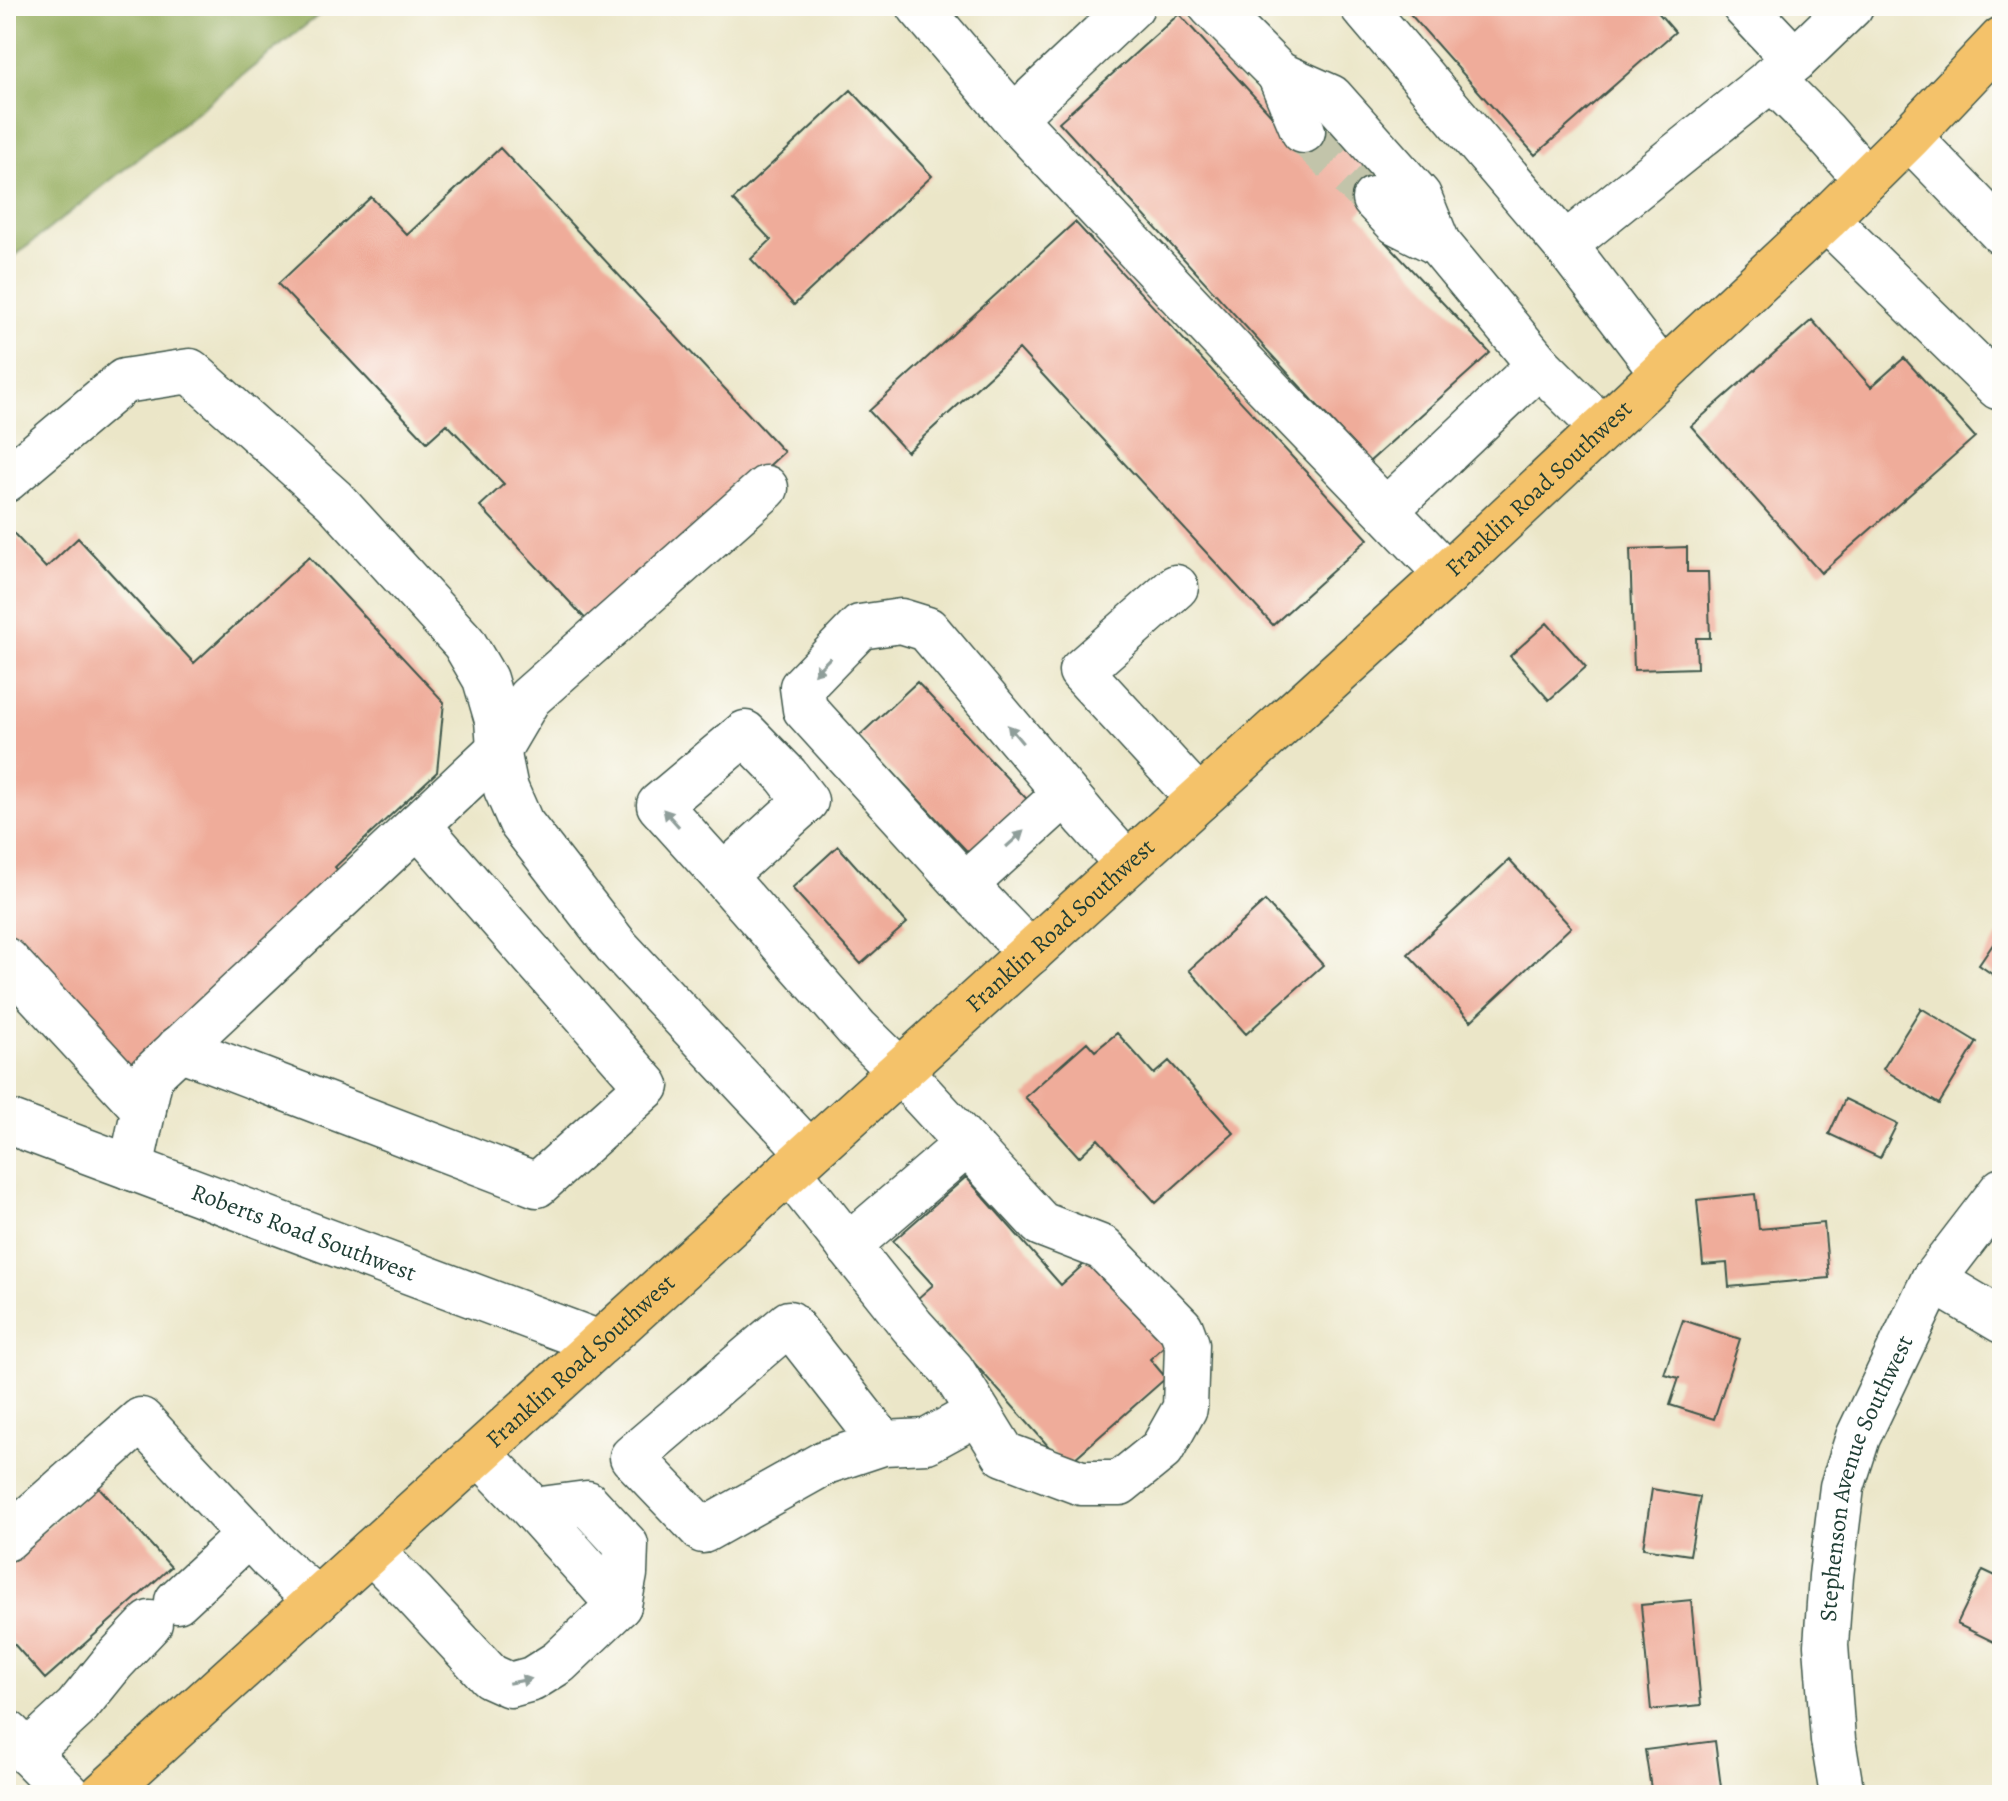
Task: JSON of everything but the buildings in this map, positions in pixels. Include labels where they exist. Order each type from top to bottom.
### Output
[{"type":"main road","name":"Franklin Road Southwest","points":[[102,1795],[1447,574],[1826,219],[1997,53]]},
{"type":"street","points":[[919,6],[1014,117],[1447,574]]},
{"type":"street","points":[[1014,117],[1132,6]]},
{"type":"street","points":[[1211,6],[1279,74],[1331,97],[1419,196],[1438,243],[1539,365],[1602,428]]},
{"type":"street","points":[[1362,6],[1565,245],[1662,372]]},
{"type":"street","points":[[1744,6],[1824,131],[1866,179]]},
{"type":"street","points":[[1565,245],[1783,69],[1851,6]]},
{"type":"street","points":[[1279,74],[1303,131]]},
{"type":"street","points":[[1909,137],[2002,233]]},
{"type":"street","points":[[1374,199],[1396,222],[1438,243]]},
{"type":"street","points":[[1826,219],[1998,387],[2002,386]]},
{"type":"street","points":[[1386,510],[1539,365]]},
{"type":"street","points":[[6,480],[124,381],[190,371],[334,500],[464,643],[485,679],[497,720],[506,789],[521,823],[618,948],[799,1162],[848,1246],[952,1370],[1004,1454],[1081,1483],[1120,1483],[1162,1449],[1185,1408],[1187,1344],[1181,1328],[1103,1248],[1041,1224],[900,1071],[857,1029],[659,805],[745,733],[786,775],[806,801],[723,876]]},
{"type":"street","points":[[131,1168],[151,1075],[499,749],[529,698],[766,488]]},
{"type":"street","points":[[1176,587],[1081,671],[1199,799]]},
{"type":"street","points":[[1030,953],[805,709],[802,687],[860,627],[901,621],[927,629],[1127,864]]},
{"type":"street","points":[[965,885],[1065,794]]},
{"type":"street","points":[[179,1048],[537,1185],[647,1086],[418,825]]},
{"type":"street","points":[[6,960],[21,988],[144,1109]]},
{"type":"street","name":"Roberts Road Southwest","points":[[6,1121],[600,1343]]},
{"type":"street","points":[[848,1246],[967,1144]]},
{"type":"street","name":"Stephenson Avenue Southwest","points":[[1842,1795],[1833,1740],[1826,1645],[1842,1487],[1858,1437],[1933,1280],[2002,1190]]},
{"type":"street","points":[[1933,1280],[2002,1321]]},
{"type":"street","points":[[883,1443],[789,1323],[632,1457],[703,1531],[826,1462],[883,1443],[927,1441],[978,1413]]},
{"type":"street","points":[[6,1539],[141,1420],[271,1559],[317,1600]]},
{"type":"street","points":[[371,1551],[490,1676],[510,1685],[532,1679],[559,1662],[622,1590],[548,1508],[479,1453]]},
{"type":"street","points":[[69,1795],[17,1742],[76,1708],[114,1661],[249,1534]]},
{"type":"green space","points":[[6,6],[330,6],[6,263]]},
{"type":"tunnel","points":[[1303,131],[1374,199]]}]
